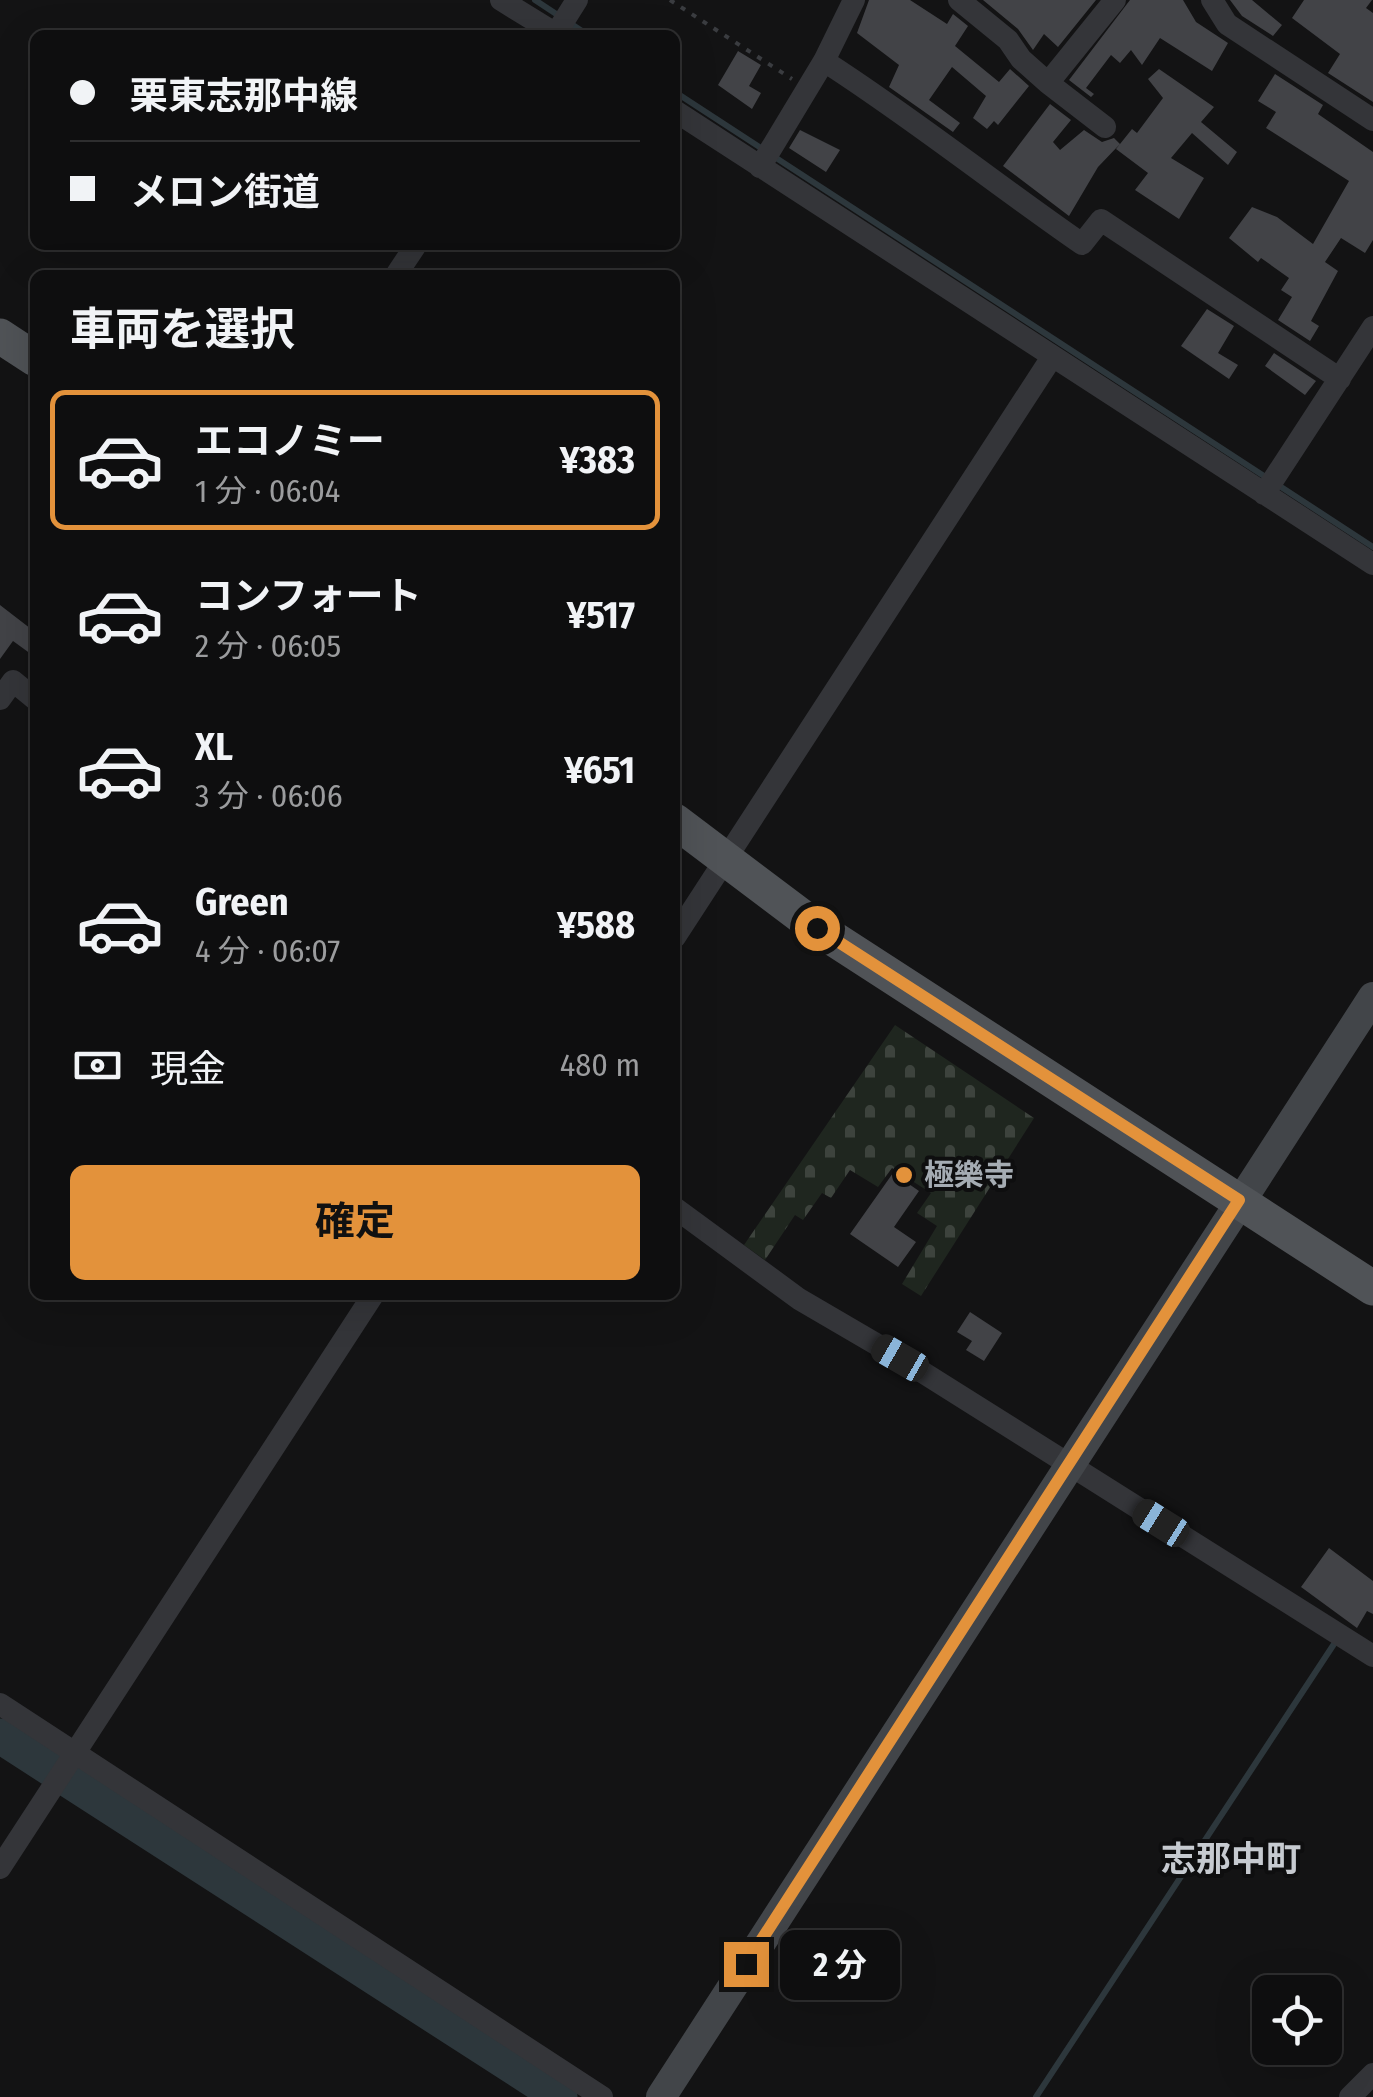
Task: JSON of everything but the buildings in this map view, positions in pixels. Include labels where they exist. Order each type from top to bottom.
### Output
[{"type":"main road","points":[[0,336],[30,356]]},
{"type":"main road","points":[[680,825],[817,928],[1373,1288]]},
{"type":"street","points":[[501,0],[562,24]]},
{"type":"street","points":[[766,156],[824,62],[854,0]]},
{"type":"street","points":[[959,0],[1008,40],[1021,59],[1048,83],[1104,127]]},
{"type":"street","points":[[1048,83],[1115,0]]},
{"type":"street","points":[[1212,0],[1227,24],[1373,120]]},
{"type":"street","points":[[824,62],[906,114],[951,153],[1082,244],[1101,220],[1340,379]]},
{"type":"street","points":[[680,113],[766,156],[1052,357],[1271,483],[1373,564]]},
{"type":"street","points":[[1271,483],[1373,328]]},
{"type":"street","points":[[680,928],[1052,357]]},
{"type":"street","points":[[0,699],[14,681],[30,694]]},
{"type":"street","points":[[660,2097],[1373,997]]},
{"type":"street","points":[[680,1212],[799,1299],[1373,1656]]},
{"type":"street","points":[[0,1868],[370,1300]]},
{"type":"street","points":[[0,1704],[602,2097]]},
{"type":"street","points":[[1350,2097],[1373,2074]]},
{"type":"path","points":[[670,0],[806,88]]},
{"type":"green space","points":[[895,1025],[1034,1118],[921,1296],[902,1284],[937,1226],[917,1213],[931,1193],[892,1168],[878,1187],[850,1170],[831,1198],[822,1193],[803,1220],[795,1215],[765,1260],[744,1245]]},
{"type":"waterway","points":[[535,0],[580,30]]},
{"type":"waterway","points":[[680,95],[1267,478]]},
{"type":"waterway","points":[[1278,485],[1373,547]]},
{"type":"waterway","points":[[1036,2097],[1334,1644]]},
{"type":"waterway","points":[[0,1736],[560,2097]]},
{"type":"place","name":"極樂寺","points":[[904,1175]]},
{"type":"district","name":"志那中町","points":[[1231,1859]]},
{"type":"route","points":[[746,1964],[1239,1200],[817,928]]}]
